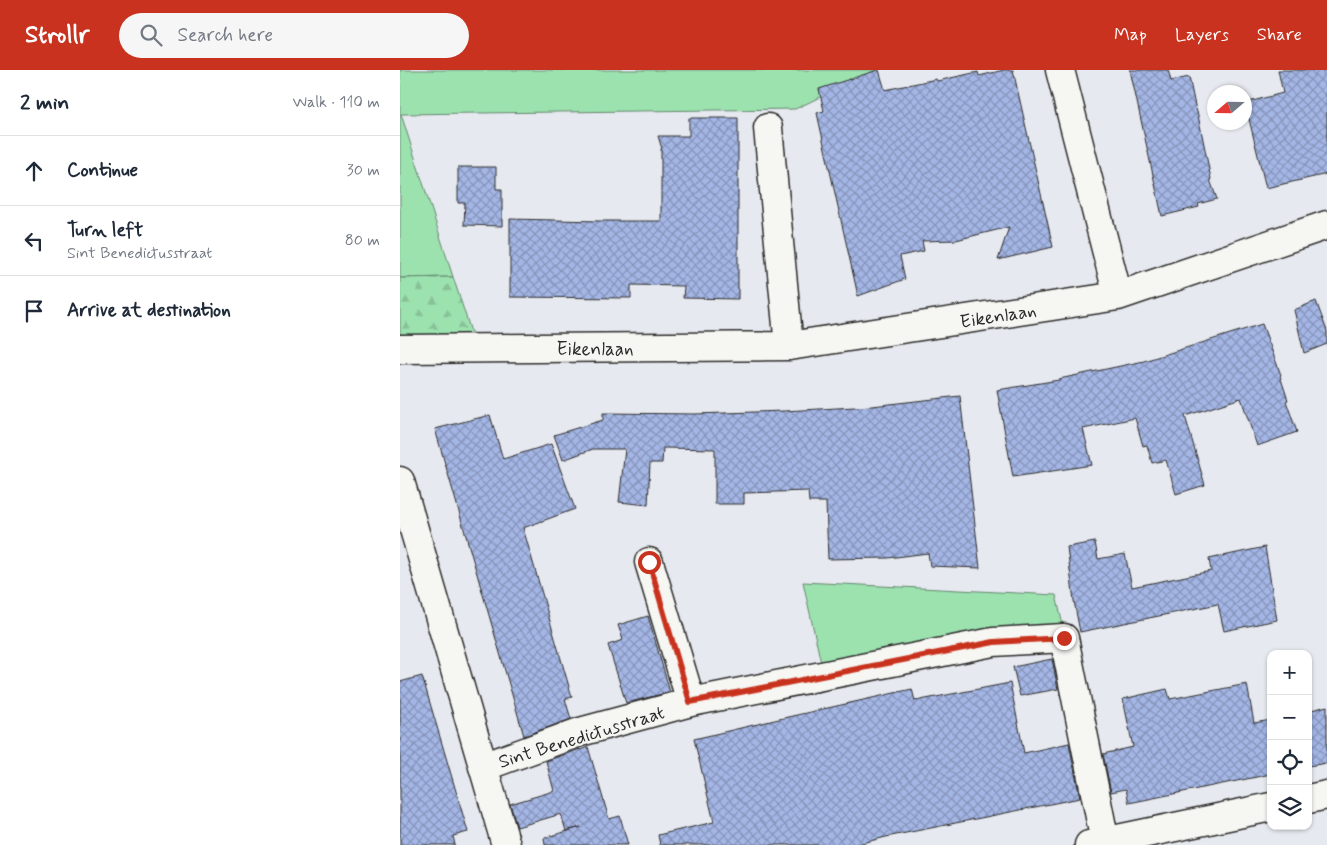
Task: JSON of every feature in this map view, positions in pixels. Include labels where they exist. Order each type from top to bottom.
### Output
[{"type":"street","points":[[1060,70],[1118,296]]},
{"type":"street","points":[[768,128],[790,346]]},
{"type":"street","name":"Eikenlaan","points":[[400,349],[790,346],[1118,296],[1327,224]]},
{"type":"street","name":"Sint Benedictusstraat","points":[[401,487],[506,845]]},
{"type":"street","points":[[649,562],[690,702]]},
{"type":"street","name":"Sint Benedictusstraat","points":[[483,766],[580,732],[690,702],[994,642],[1064,638],[1097,843]]},
{"type":"street","points":[[1312,798],[1327,795]]},
{"type":"street","points":[[1097,843],[1267,808]]},
{"type":"green space","points":[[400,70],[877,70],[795,109],[401,114],[453,277],[400,278]]},
{"type":"green space","points":[[453,277],[475,344],[400,346],[400,278]]},
{"type":"green space","points":[[803,582],[1056,595],[1064,630],[825,681]]},
{"type":"building","points":[[879,70],[885,90],[978,72],[979,76],[1004,70],[1013,70],[1053,247],[998,260],[1009,227],[956,240],[922,241],[924,251],[900,256],[905,279],[858,296],[817,113],[824,111],[819,89]]},
{"type":"building","points":[[1130,70],[1168,70],[1171,81],[1189,77],[1210,180],[1217,199],[1198,204],[1199,207],[1162,216]]},
{"type":"building","points":[[1278,70],[1327,70],[1327,174],[1266,188],[1252,130],[1252,101],[1283,93]]},
{"type":"building","points":[[689,118],[738,118],[738,299],[683,298],[684,286],[631,285],[631,298],[510,297],[510,219],[661,221],[662,149],[658,136],[689,136]]},
{"type":"building","points":[[458,167],[496,167],[496,189],[502,189],[502,226],[464,225],[465,203],[458,203]]},
{"type":"building","points":[[1316,301],[1327,331],[1327,344],[1304,353],[1294,310]]},
{"type":"building","points":[[1262,324],[1281,375],[1288,400],[1286,401],[1297,432],[1257,446],[1241,398],[1185,416],[1205,485],[1176,494],[1166,460],[1152,463],[1147,445],[1143,446],[1135,418],[1083,429],[1092,465],[1013,477],[997,390],[1059,380],[1144,361]]},
{"type":"building","points":[[960,396],[980,568],[930,566],[928,553],[888,558],[828,559],[826,502],[809,502],[808,491],[744,493],[744,504],[715,504],[715,449],[663,448],[662,463],[650,463],[648,505],[619,502],[625,449],[593,449],[563,460],[554,435],[603,420],[603,413],[695,414],[784,411],[872,406]]},
{"type":"building","points":[[490,415],[503,459],[551,444],[575,509],[523,528],[572,697],[565,699],[571,719],[524,736],[435,429]]},
{"type":"building","points":[[1095,542],[1098,559],[1125,554],[1132,587],[1211,571],[1209,559],[1265,547],[1277,620],[1224,631],[1218,604],[1080,632],[1067,547]]},
{"type":"building","points":[[648,616],[670,692],[626,703],[608,645],[623,640],[618,625]]},
{"type":"building","points":[[1052,659],[1058,689],[1020,696],[1013,667]]},
{"type":"building","points":[[422,676],[468,832],[453,836],[455,845],[400,845],[400,682]]},
{"type":"building","points":[[1010,683],[1024,753],[1069,743],[1080,798],[854,845],[660,845],[658,835],[714,822],[694,739],[912,689],[915,701]]},
{"type":"building","points":[[1247,684],[1254,723],[1267,721],[1267,775],[1129,803],[1126,789],[1111,792],[1103,754],[1133,747],[1123,699],[1167,689],[1170,699]]},
{"type":"building","points":[[1327,706],[1327,763],[1312,765],[1312,740],[1312,710]]},
{"type":"building","points":[[588,747],[609,819],[620,816],[628,845],[545,845],[544,838],[581,827],[566,831],[561,814],[517,827],[510,804],[554,791],[546,761]]},
{"type":"route","points":[[649,562],[690,702],[994,642],[1064,638]]}]
